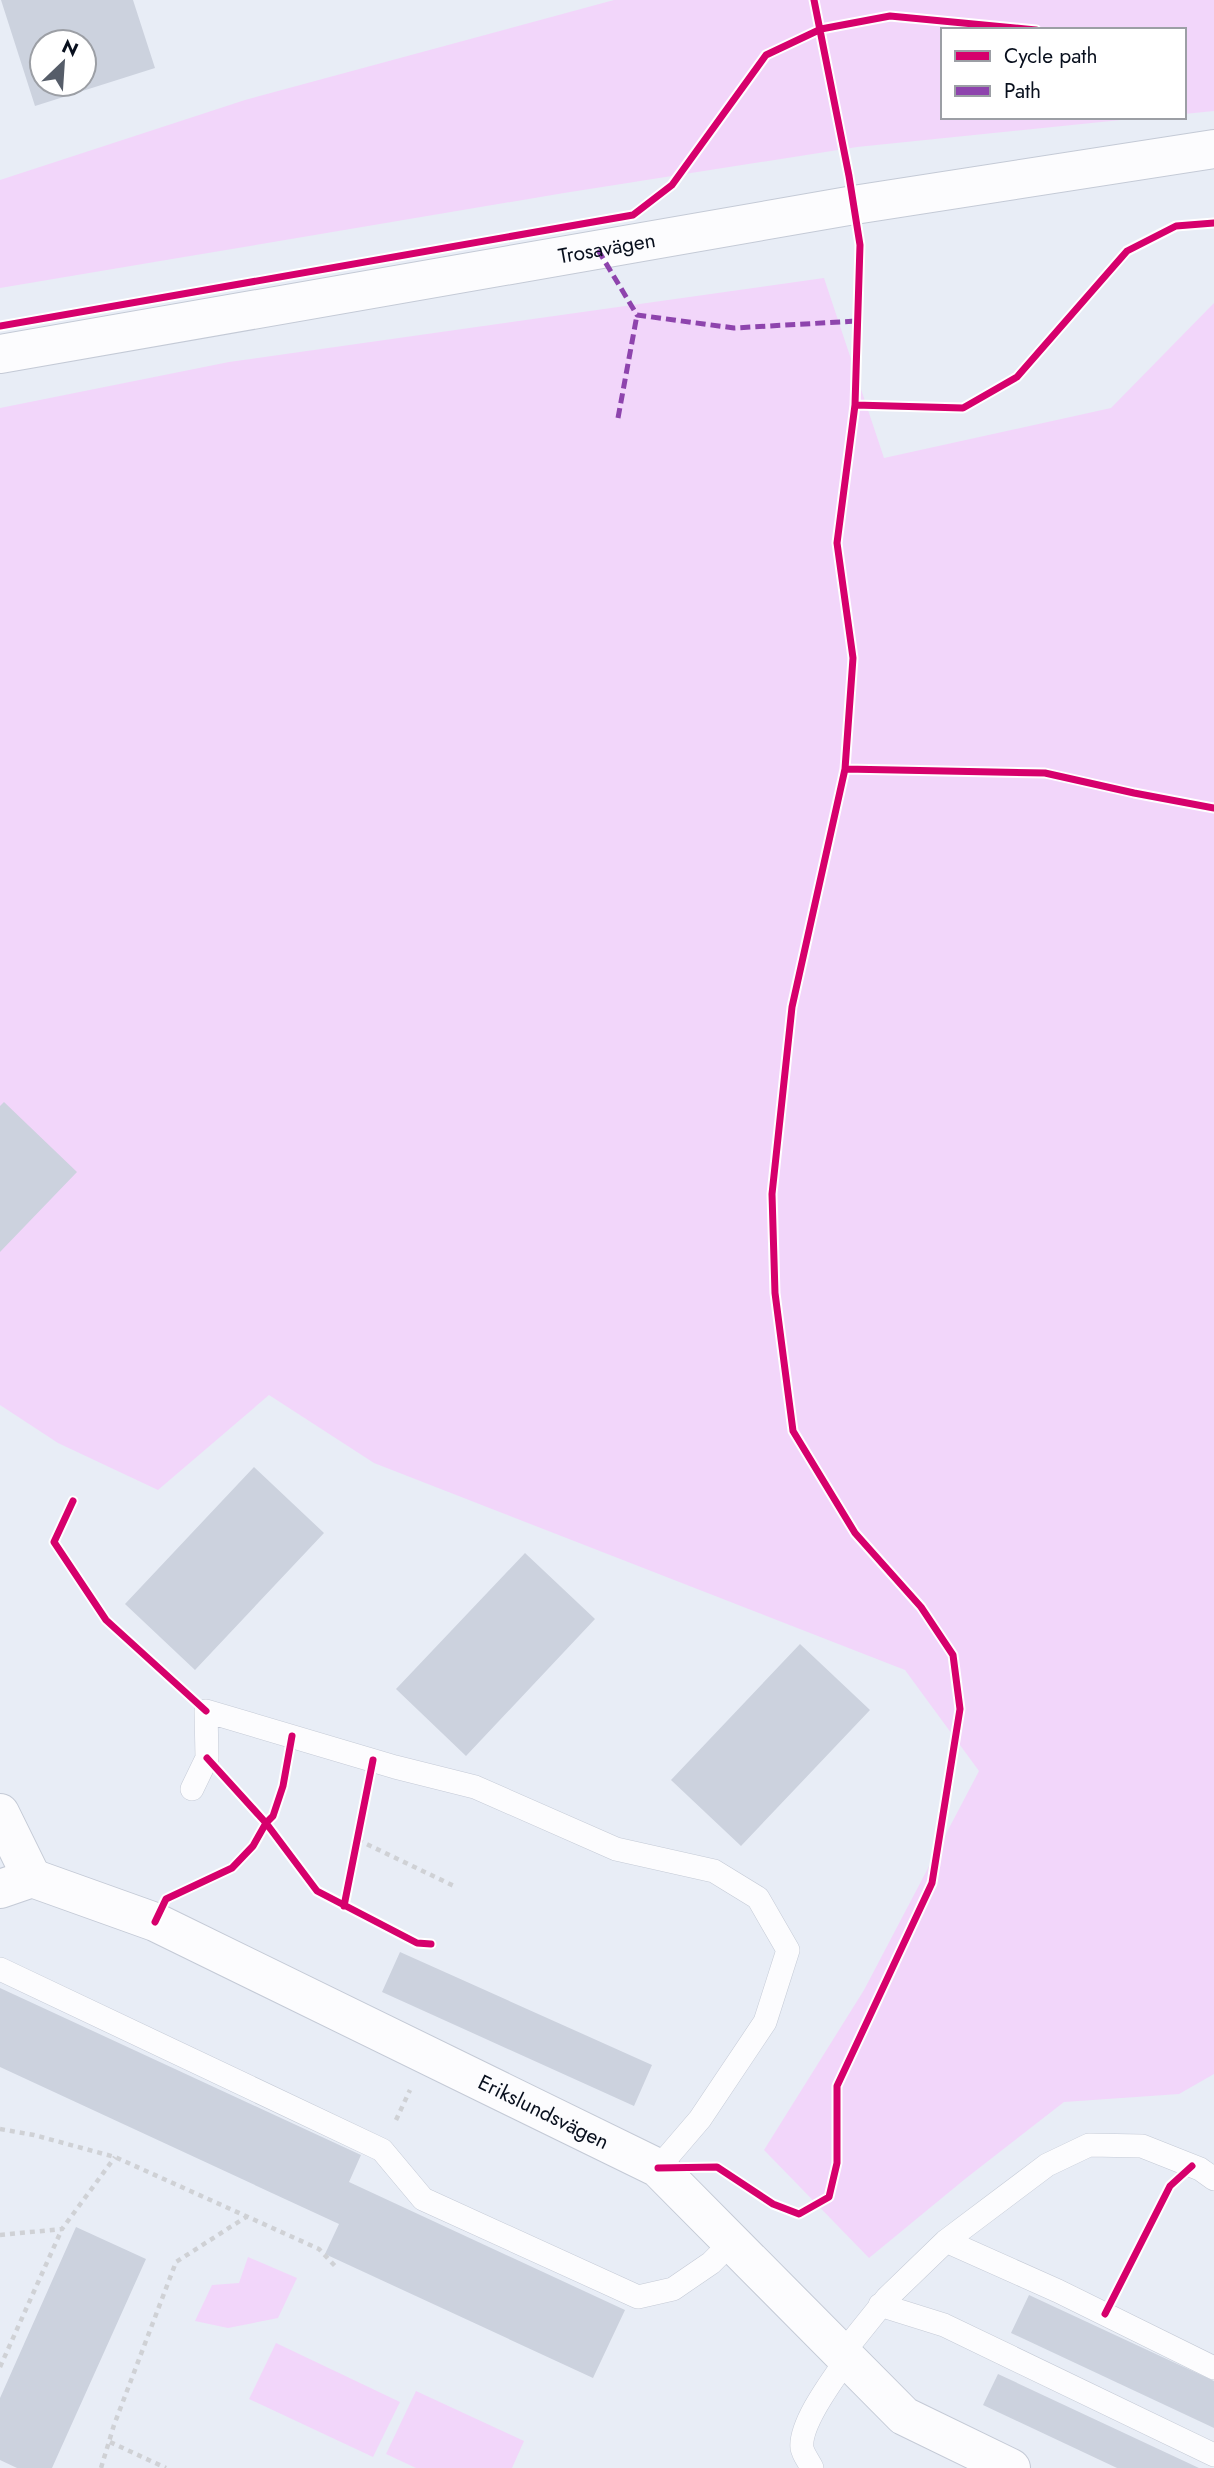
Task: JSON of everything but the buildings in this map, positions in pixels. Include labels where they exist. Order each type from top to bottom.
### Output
[{"type":"street","name":"Trosavägen","points":[[0,354],[841,208],[1214,149]]},
{"type":"street","points":[[0,1812],[16,1884]]},
{"type":"street","name":"Erikslundsvägen","points":[[16,1884],[155,1922],[658,2168],[904,2416],[1011,2468]]},
{"type":"lane","points":[[192,1789],[208,1758],[206,1711],[395,1767],[475,1787],[616,1849],[714,1871],[758,1898],[788,1950],[765,2022],[700,2119],[658,2168]]},
{"type":"lane","points":[[0,1969],[382,2150],[423,2199],[638,2297],[673,2289],[711,2263],[732,2242]]},
{"type":"lane","points":[[812,2468],[802,2448],[807,2427],[844,2356],[880,2305],[946,2241],[1047,2165],[1089,2145],[1142,2146],[1200,2169],[1214,2179]]},
{"type":"lane","points":[[946,2241],[1058,2291],[1214,2368]]},
{"type":"lane","points":[[880,2305],[944,2325],[1214,2455]]},
{"type":"path","points":[[356,1853],[361,1826]]},
{"type":"path","points":[[359,1840],[454,1886]]},
{"type":"path","points":[[393,2125],[410,2089]]},
{"type":"path","points":[[0,2129],[34,2135],[115,2157],[319,2249],[335,2266]]},
{"type":"path","points":[[0,2367],[62,2229],[115,2157]]},
{"type":"path","points":[[101,2468],[176,2262],[246,2217]]},
{"type":"path","points":[[0,2235],[62,2229]]},
{"type":"path","points":[[110,2442],[166,2468]]},
{"type":"shaded area","points":[[614,0],[1214,0],[1214,111],[1186,114],[1186,28],[941,28],[941,119],[1130,119],[857,147],[564,193],[0,288],[0,180],[245,100]]},
{"type":"shaded area","points":[[824,278],[884,458],[1111,408],[1214,303],[1214,2074],[1179,2094],[1064,2102],[869,2258],[764,2150],[864,1990],[979,1771],[905,1670],[374,1463],[269,1395],[158,1490],[58,1443],[0,1405],[0,408],[229,362]]},
{"type":"shaded area","points":[[248,2257],[297,2278],[278,2318],[228,2328],[195,2321],[212,2285],[239,2283]]},
{"type":"shaded area","points":[[276,2343],[400,2402],[373,2457],[249,2399]]},
{"type":"shaded area","points":[[416,2391],[524,2441],[512,2468],[416,2468],[386,2454]]},
{"type":"marked path","points":[[598,250],[637,315],[734,328],[857,321]]},
{"type":"marked path","points":[[618,418],[637,315]]},
{"type":"cycle path","points":[[658,2168],[717,2167],[773,2204],[799,2214],[829,2197],[837,2163],[837,2086],[932,1883],[960,1709],[953,1655],[921,1607],[855,1533],[793,1431],[775,1293],[772,1194],[792,1007],[845,769],[853,658],[837,543],[855,405],[860,245],[814,0]]},
{"type":"cycle path","points":[[0,326],[633,215],[672,185],[766,55],[821,29],[890,16],[1015,28]]},
{"type":"cycle path","points":[[855,405],[963,408],[1017,377],[1127,251],[1176,226],[1214,223]]},
{"type":"cycle path","points":[[845,769],[1045,773],[1214,808]]},
{"type":"cycle path","points":[[73,1501],[54,1542],[106,1620],[206,1711]]},
{"type":"cycle path","points":[[155,1922],[166,1899],[232,1868],[253,1846],[273,1816],[283,1786],[292,1736]]},
{"type":"cycle path","points":[[207,1758],[266,1823],[317,1891],[417,1943],[431,1944]]},
{"type":"cycle path","points":[[344,1906],[373,1760]]},
{"type":"cycle path","points":[[1105,2314],[1170,2186],[1192,2166]]}]
